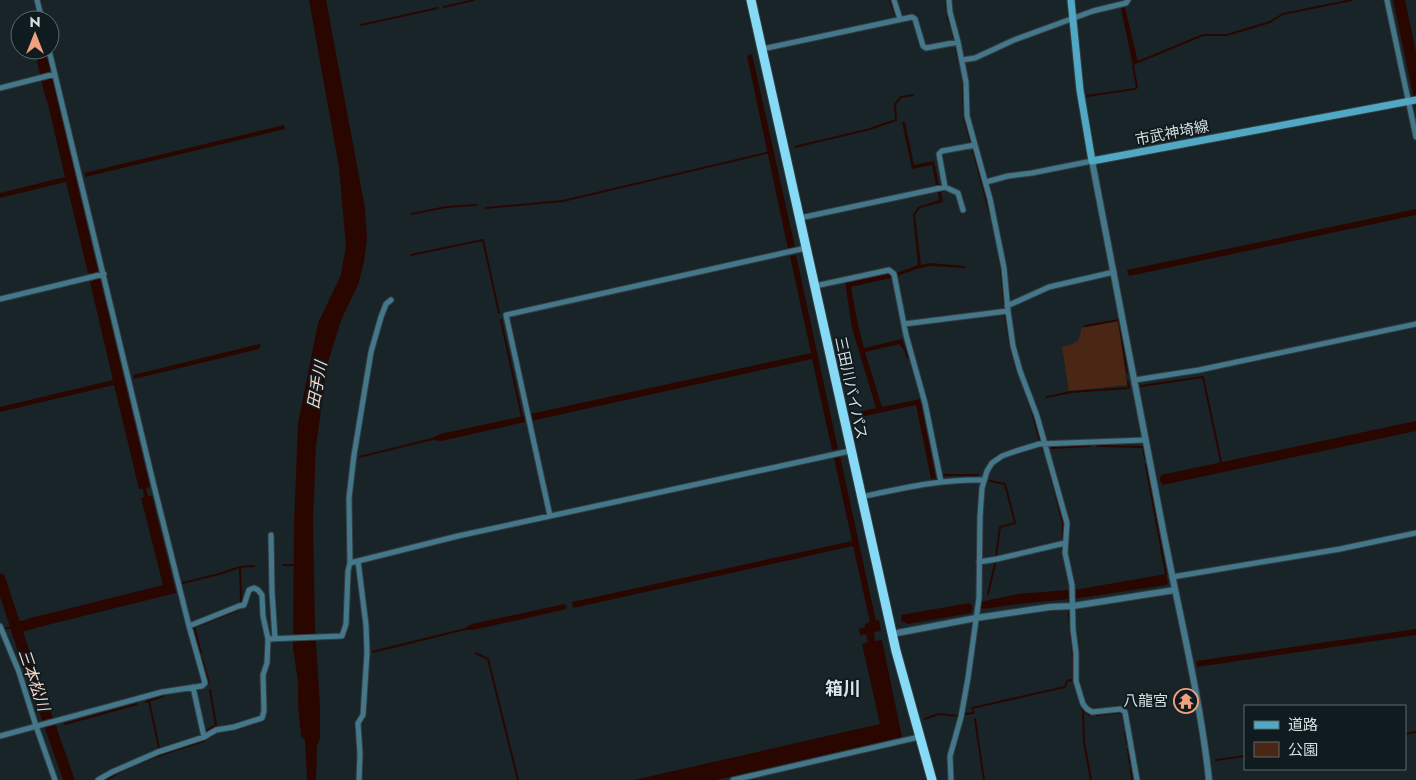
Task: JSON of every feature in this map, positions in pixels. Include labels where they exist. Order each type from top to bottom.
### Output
[{"type":"highway","name":"三田川バイパス","points":[[751,0],[892,634],[932,780]]},
{"type":"main road","points":[[1071,0],[1082,99],[1092,161]]},
{"type":"main road","name":"市武神埼線","points":[[1092,161],[1412,101]]},
{"type":"street","points":[[894,0],[900,19]]},
{"type":"street","points":[[949,0],[955,43],[962,60],[966,82],[967,116],[972,146],[986,182],[1004,268],[1006,309],[1012,346],[1037,416],[1067,523],[1065,553],[1072,588],[1076,681],[1086,709],[1092,712],[1121,709],[1125,712],[1137,780]]},
{"type":"street","points":[[962,60],[975,58],[1014,40],[1093,11],[1126,3],[1128,0]]},
{"type":"street","points":[[1387,0],[1412,101],[1416,137]]},
{"type":"street","points":[[762,49],[912,17],[915,19],[923,46],[926,48],[955,43]]},
{"type":"street","points":[[0,736],[162,692],[202,686],[205,683],[189,626],[52,60]]},
{"type":"street","points":[[0,88],[55,74]]},
{"type":"street","points":[[945,187],[939,154],[942,151],[972,146]]},
{"type":"street","points":[[986,182],[1008,176],[1092,161],[1205,747],[1209,780]]},
{"type":"street","points":[[800,218],[945,187],[958,194],[963,210]]},
{"type":"street","points":[[550,516],[506,315],[806,248]]},
{"type":"street","points":[[815,286],[889,270],[894,275],[904,324],[925,403],[941,482]]},
{"type":"street","points":[[904,324],[1006,309],[1049,287],[1114,272]]},
{"type":"street","points":[[0,299],[104,274]]},
{"type":"street","points":[[268,639],[342,636],[345,629],[350,563],[349,498],[354,455],[371,352],[381,317],[386,304],[391,300]]},
{"type":"street","points":[[1134,380],[1199,370],[1416,324]]},
{"type":"street","points":[[951,780],[950,756],[961,717],[976,618],[980,581],[980,517],[984,480],[987,471],[992,463],[1002,456],[1016,450],[1044,444],[1145,440]]},
{"type":"street","points":[[350,563],[458,536],[850,450]]},
{"type":"street","points":[[861,497],[924,483],[984,480]]},
{"type":"street","points":[[1172,577],[1340,549],[1416,533]]},
{"type":"street","points":[[270,535],[272,592],[278,639]]},
{"type":"street","points":[[979,562],[1065,543]]},
{"type":"street","points":[[358,561],[366,625],[367,653],[363,716],[358,723],[359,780]]},
{"type":"street","points":[[98,780],[158,752],[204,737],[216,730],[234,727],[262,718],[264,711],[263,675],[267,663],[268,639],[263,616],[262,595],[254,588],[249,590],[244,605],[189,626]]},
{"type":"street","points":[[892,634],[976,618],[1175,590]]},
{"type":"street","points":[[0,626],[19,672],[55,780]]},
{"type":"street","points":[[193,687],[204,737]]},
{"type":"street","points":[[733,780],[919,738]]},
{"type":"green space","points":[[1118,321],[1127,385],[1069,391],[1062,347],[1078,340],[1081,328]]},
{"type":"water","name":"田手川","points":[[309,0],[326,0],[365,208],[367,239],[358,285],[342,318],[327,365],[316,447],[313,520],[320,739],[317,746],[316,780],[307,780],[305,740],[301,737],[298,682],[293,648],[294,524],[298,423],[318,323],[341,275],[346,246],[339,167]]},
{"type":"water","points":[[1393,0],[1405,0],[1416,52],[1416,108]]},
{"type":"water","points":[[1125,8],[1138,62],[1133,66],[1121,9]]},
{"type":"water","points":[[752,54],[795,247],[788,249],[747,56]]},
{"type":"water","points":[[53,81],[98,271],[95,272],[97,280],[100,279],[150,487],[146,488],[148,496],[152,496],[176,593],[31,629],[26,622],[28,621],[27,619],[163,585],[141,498],[144,497],[143,489],[139,489],[114,385],[0,412],[0,407],[113,380],[90,282],[93,281],[91,273],[88,273],[66,182],[0,198],[0,193],[65,177],[43,83]]},
{"type":"water","points":[[902,122],[905,122],[914,165],[934,161],[939,185],[936,185],[932,165],[912,169]]},
{"type":"water","points":[[284,125],[285,129],[85,177],[84,173]]},
{"type":"water","points":[[941,191],[943,202],[920,208],[915,215],[921,265],[930,263],[965,266],[965,268],[930,266],[891,278],[851,287],[864,348],[902,339],[909,359],[907,359],[904,350],[899,344],[865,352],[882,407],[920,399],[936,478],[931,479],[916,405],[855,418],[854,413],[876,408],[852,328],[845,282],[891,275],[918,265],[913,214],[918,207],[939,200],[938,192]]},
{"type":"water","points":[[1416,209],[1416,215],[1129,276],[1127,270]]},
{"type":"water","points":[[796,255],[838,449],[832,450],[812,359],[531,421],[530,414],[811,353],[790,256]]},
{"type":"water","points":[[261,345],[259,349],[134,379],[133,375]]},
{"type":"water","points":[[524,416],[525,422],[441,441],[433,440],[359,458],[359,456],[432,438],[440,434]]},
{"type":"water","points":[[1416,421],[1416,431],[1163,485],[1160,481],[1161,475]]},
{"type":"water","points":[[840,456],[876,621],[879,620],[881,631],[874,632],[875,641],[882,640],[902,737],[716,780],[634,780],[880,724],[862,644],[868,642],[866,634],[860,635],[859,629],[865,627],[865,624],[870,622],[853,546],[573,608],[572,602],[852,541],[834,458]]},
{"type":"water","points":[[1166,574],[1168,583],[1166,585],[1080,598],[981,608],[981,603],[984,601],[1018,594],[1080,589]]},
{"type":"water","points":[[969,603],[972,605],[971,613],[908,624],[901,621],[901,615]]},
{"type":"water","points":[[565,604],[567,609],[466,630],[373,653],[372,651],[465,628],[472,624]]},
{"type":"water","points":[[1416,629],[1416,635],[1197,667],[1196,661]]},
{"type":"waterway","points":[[444,7],[474,0]]},
{"type":"waterway","points":[[890,0],[895,14]]},
{"type":"waterway","points":[[946,0],[948,19],[952,29]]},
{"type":"waterway","points":[[1138,62],[1203,35],[1227,35],[1270,22],[1283,14],[1352,0]]},
{"type":"waterway","points":[[361,25],[438,8]]},
{"type":"waterway","points":[[953,34],[959,61]]},
{"type":"waterway","points":[[42,60],[51,97]]},
{"type":"waterway","points":[[1087,96],[1135,89],[1137,87],[1133,66]]},
{"type":"waterway","points":[[963,80],[964,117],[991,217]]},
{"type":"waterway","points":[[795,147],[870,129],[896,120],[895,104],[901,97],[913,95]]},
{"type":"waterway","points":[[486,208],[563,201],[770,152]]},
{"type":"waterway","points":[[412,214],[446,207],[476,205]]},
{"type":"waterway","points":[[411,255],[483,240],[499,313]]},
{"type":"waterway","points":[[1000,258],[1005,313],[1011,350],[1040,441]]},
{"type":"waterway","points":[[501,320],[522,417]]},
{"type":"waterway","points":[[1085,326],[1119,320],[1127,372]]},
{"type":"waterway","points":[[1141,386],[1203,377],[1221,462]]},
{"type":"waterway","points":[[1047,397],[1071,392],[1129,388],[1128,382]]},
{"type":"waterway","points":[[1052,448],[1090,446]]},
{"type":"waterway","points":[[1097,446],[1143,447],[1145,459]]},
{"type":"waterway","points":[[1042,447],[1063,523],[1063,539]]},
{"type":"waterway","points":[[1146,465],[1166,574]]},
{"type":"waterway","points":[[943,475],[978,475]]},
{"type":"waterway","points":[[990,481],[1005,484],[1015,523],[1000,527],[996,557]]},
{"type":"waterway","points":[[1062,547],[1068,578]]},
{"type":"waterway","points":[[988,594],[995,564]]},
{"type":"waterway","points":[[283,565],[294,565]]},
{"type":"waterway","points":[[183,583],[240,567],[254,566]]},
{"type":"waterway","points":[[240,567],[241,602]]},
{"type":"waterway","name":"三本松川","points":[[0,579],[69,780]]},
{"type":"waterway","points":[[201,653],[194,627],[238,610]]},
{"type":"waterway","points":[[1069,612],[1070,627]]},
{"type":"waterway","points":[[16,628],[41,621]]},
{"type":"waterway","points":[[6,628],[16,628]]},
{"type":"waterway","points":[[1071,632],[1073,680],[1077,692]]},
{"type":"waterway","points":[[476,653],[488,659],[518,780]]},
{"type":"waterway","points":[[202,659],[209,683]]},
{"type":"waterway","points":[[964,714],[974,713],[972,708],[1065,687],[1067,681],[1072,680]]},
{"type":"waterway","points":[[206,731],[216,725],[210,690]]},
{"type":"waterway","points":[[146,702],[163,696]]},
{"type":"waterway","points":[[149,701],[159,748]]},
{"type":"waterway","points":[[65,724],[137,704]]},
{"type":"waterway","points":[[1081,706],[1083,710],[1084,742],[1091,780]]},
{"type":"waterway","points":[[1083,710],[1090,715]]},
{"type":"waterway","points":[[1097,715],[1120,712],[1123,714],[1125,727]]},
{"type":"waterway","points":[[925,719],[938,714],[958,716]]},
{"type":"waterway","points":[[975,719],[984,780]]},
{"type":"waterway","name":"三本松川","points":[[52,729],[56,727]]},
{"type":"waterway","points":[[1125,732],[1127,744]]},
{"type":"waterway","points":[[1406,734],[1416,732]]},
{"type":"waterway","points":[[106,780],[141,762],[204,741]]},
{"type":"waterway","points":[[1128,749],[1130,764]]},
{"type":"waterway","points":[[1216,760],[1244,756]]},
{"type":"waterway","points":[[1131,768],[1132,780]]},
{"type":"place","name":"八龍宮","points":[[1186,701]]},
{"type":"district","name":"箱川","points":[[843,689]]}]
